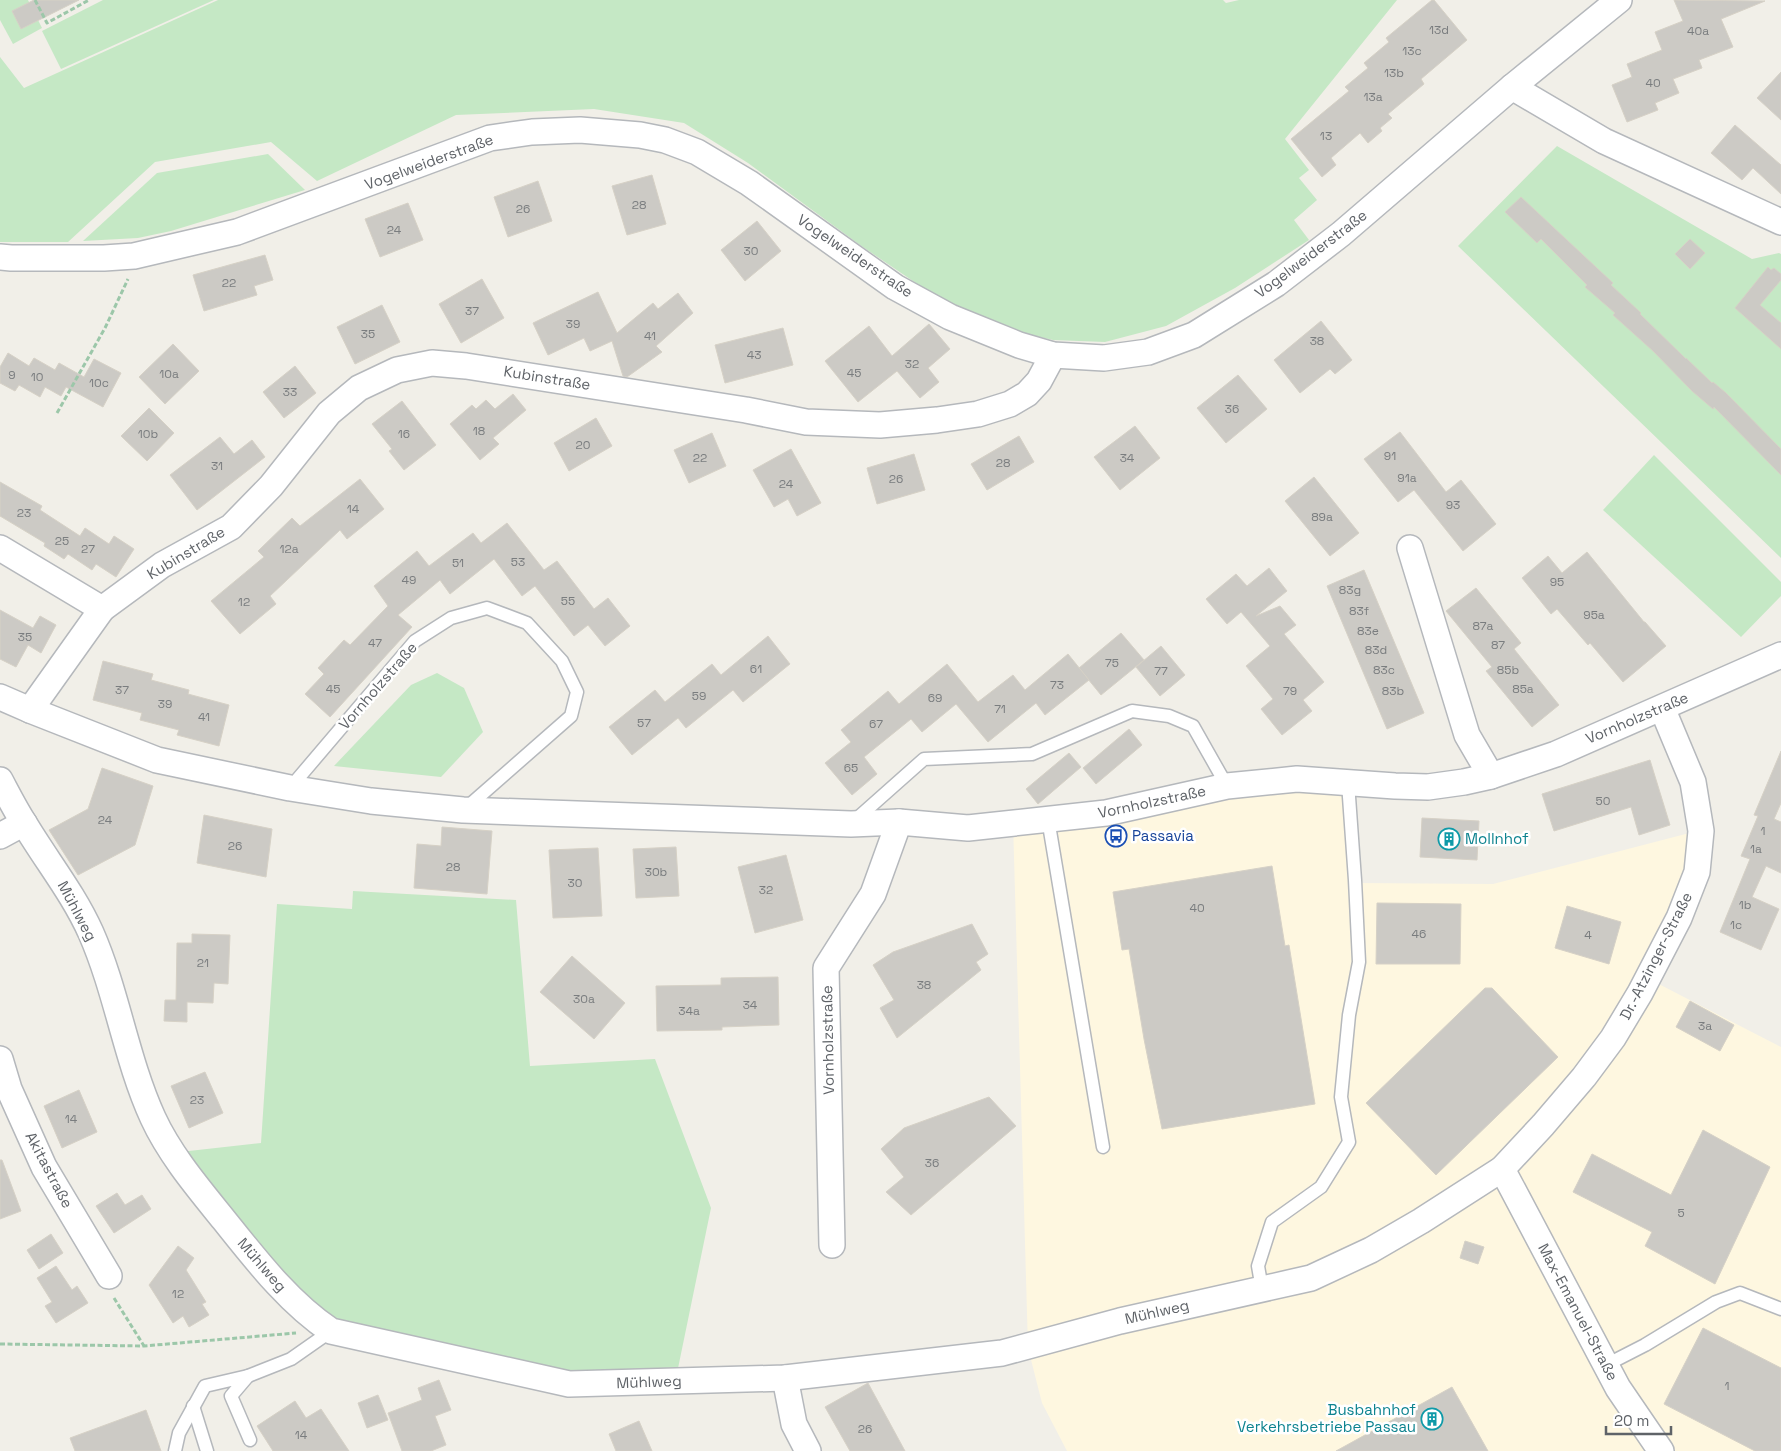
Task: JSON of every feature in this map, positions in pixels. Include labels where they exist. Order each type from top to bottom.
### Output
[{"type":"street","name":"Vogelweiderstraße","points":[[0,256],[10,258],[104,258],[134,256],[237,232],[490,138],[532,132],[580,130],[640,135],[665,140],[697,152],[749,182],[895,287],[950,317],[1018,345],[1053,355],[1104,358],[1148,352],[1194,334],[1276,284],[1341,234],[1512,87],[1618,0]]},
{"type":"street","points":[[1512,87],[1604,141],[1781,222]]},
{"type":"street","name":"Kubinstraße","points":[[30,710],[102,608],[162,565],[231,527],[270,486],[328,413],[359,388],[397,370],[432,363],[466,366],[746,410],[806,422],[880,425],[978,414],[1010,404],[1027,394],[1039,380],[1053,355]]},
{"type":"street","points":[[0,548],[102,608]]},
{"type":"street","points":[[1410,548],[1467,735],[1490,776]]},
{"type":"street","name":"Vornholzstraße","points":[[0,697],[157,760],[290,788],[371,801],[463,810],[851,824],[899,822],[968,828],[1106,813],[1226,786],[1297,779],[1428,786],[1464,782],[1490,776],[1556,754],[1781,655]]},
{"type":"street","name":"Dr.-Atzinger-Straße","points":[[1502,1169],[1584,1077],[1613,1038],[1640,994],[1679,918],[1697,872],[1701,831],[1693,782],[1662,708]]},
{"type":"street","name":"Mühlweg","points":[[0,780],[24,823],[74,901],[91,934],[115,1000],[138,1078],[154,1119],[174,1154],[204,1196],[258,1262],[323,1326],[569,1384],[786,1378],[1002,1353],[1120,1320],[1311,1278],[1371,1250],[1421,1221],[1502,1169]]},
{"type":"street","name":"Vornholzstraße","points":[[832,1245],[826,968],[873,894],[899,822]]},
{"type":"street","points":[[0,836],[24,823]]},
{"type":"street","name":"Akitastraße","points":[[0,1059],[9,1090],[44,1166],[109,1276]]},
{"type":"street","name":"Max-Emanuel-Straße","points":[[1502,1169],[1606,1365],[1634,1412],[1661,1451]]},
{"type":"street","points":[[786,1378],[794,1424],[808,1451]]},
{"type":"lane","name":"Vornholzstraße","points":[[290,788],[415,642],[451,618],[487,608],[527,623],[562,661],[577,692],[571,716],[463,810]]},
{"type":"lane","name":"Vornholzstraße","points":[[851,824],[924,759],[1032,754],[1132,711],[1169,716],[1193,726],[1226,786]]},
{"type":"lane","points":[[1262,1289],[1258,1266],[1272,1222],[1321,1186],[1349,1142],[1341,1097],[1349,1015],[1359,962],[1348,783]]},
{"type":"lane","points":[[1048,819],[1103,1146]]},
{"type":"lane","points":[[1606,1365],[1645,1345],[1716,1302],[1740,1293],[1781,1309]]},
{"type":"lane","points":[[175,1451],[178,1433],[205,1386],[248,1376],[291,1360],[323,1326]]},
{"type":"lane","points":[[248,1376],[231,1396],[250,1440]]},
{"type":"lane","points":[[193,1406],[207,1451]]},
{"type":"path","points":[[35,0],[47,23],[89,0]]},
{"type":"path","points":[[57,413],[104,328],[130,276]]},
{"type":"path","points":[[109,1276],[108,1290],[144,1346]]},
{"type":"path","points":[[0,1344],[144,1346],[295,1334],[323,1326]]},
{"type":"shaded area","points":[[1349,783],[1356,883],[1493,884],[1701,830],[1649,979],[1781,1047],[1781,1451],[1067,1451],[1042,1403],[1028,1348],[1013,822]]},
{"type":"green space","points":[[0,0],[28,0],[42,28],[13,44],[0,20]]},
{"type":"green space","points":[[103,0],[214,0],[61,69],[42,31]]},
{"type":"green space","points":[[218,0],[1223,0],[1226,3],[1239,0],[1397,0],[1285,139],[1309,170],[1299,178],[1317,200],[1294,220],[1309,240],[1235,288],[1166,326],[1105,342],[1053,340],[1000,328],[932,294],[860,245],[748,163],[684,123],[594,109],[456,115],[317,181],[271,142],[155,162],[68,242],[0,242],[0,57],[24,88]]},
{"type":"green space","points":[[1557,146],[1752,259],[1781,254],[1781,558],[1458,246]]},
{"type":"green space","points":[[268,154],[305,190],[171,231],[138,238],[83,241],[157,173]]},
{"type":"green space","points":[[1654,455],[1781,582],[1781,596],[1741,637],[1603,510]]},
{"type":"green space","points":[[437,673],[464,688],[483,732],[441,777],[334,766],[411,685]]},
{"type":"green space","points":[[353,891],[516,900],[530,1066],[655,1059],[711,1208],[676,1378],[573,1383],[330,1331],[171,1153],[261,1143],[277,904],[352,909]]},
{"type":"building","points":[[34,0],[79,0],[21,29],[12,11]]},
{"type":"building","points":[[1434,0],[1467,40],[1421,79],[1424,84],[1388,114],[1392,118],[1380,128],[1382,131],[1368,143],[1360,133],[1331,158],[1336,165],[1322,177],[1291,139],[1349,91],[1345,87],[1368,68],[1364,63],[1389,42],[1386,38]]},
{"type":"building","points":[[1674,0],[1765,1],[1721,19],[1733,47],[1699,60],[1702,68],[1673,79],[1679,93],[1655,103],[1658,110],[1627,122],[1612,85],[1632,77],[1627,64],[1662,50],[1655,32],[1683,21]]},
{"type":"building","points":[[1781,72],[1781,120],[1757,98]]},
{"type":"building","points":[[1735,125],[1781,165],[1781,194],[1753,168],[1742,180],[1711,153]]},
{"type":"building","points":[[652,175],[666,224],[627,235],[612,186]]},
{"type":"building","points":[[538,181],[552,221],[508,237],[494,197]]},
{"type":"building","points":[[1521,197],[1613,283],[1611,285],[1640,314],[1712,383],[1726,393],[1781,449],[1781,475],[1714,407],[1713,409],[1692,391],[1653,351],[1613,315],[1615,313],[1585,287],[1587,285],[1541,239],[1537,243],[1505,212]]},
{"type":"building","points":[[408,203],[423,240],[380,257],[365,219]]},
{"type":"building","points":[[757,221],[781,251],[745,281],[721,250]]},
{"type":"building","points":[[1690,239],[1705,253],[1690,269],[1675,254]]},
{"type":"building","points":[[265,255],[273,280],[254,286],[257,295],[204,311],[193,275]]},
{"type":"building","points":[[1768,267],[1771,270],[1774,268],[1781,274],[1781,280],[1760,305],[1781,323],[1781,349],[1735,308]]},
{"type":"building","points":[[482,279],[504,318],[461,343],[439,304]]},
{"type":"building","points":[[598,292],[617,333],[653,303],[658,309],[678,293],[693,313],[656,346],[662,352],[627,377],[623,376],[612,341],[590,351],[584,338],[548,355],[533,323]]},
{"type":"building","points":[[382,305],[400,342],[355,364],[337,327]]},
{"type":"building","points":[[1321,321],[1352,360],[1335,374],[1330,369],[1300,393],[1274,360]]},
{"type":"building","points":[[929,324],[950,349],[928,368],[939,382],[920,398],[897,371],[858,402],[825,361],[869,326],[892,356]]},
{"type":"building","points":[[783,328],[793,365],[725,383],[715,345]]},
{"type":"building","points":[[173,344],[199,371],[165,404],[139,377]]},
{"type":"building","points":[[8,353],[29,366],[34,358],[55,370],[59,363],[84,377],[94,359],[121,373],[103,407],[66,387],[61,396],[45,387],[40,397],[19,385],[15,391],[0,383],[0,367]]},
{"type":"building","points":[[295,366],[316,393],[284,418],[263,392]]},
{"type":"building","points":[[1238,375],[1267,409],[1226,443],[1197,408]]},
{"type":"building","points":[[513,394],[526,410],[493,438],[499,444],[480,460],[450,424],[472,405],[476,409],[486,400],[495,409]]},
{"type":"building","points":[[402,401],[436,445],[404,470],[389,451],[392,449],[372,424]]},
{"type":"building","points":[[149,408],[174,433],[147,461],[121,436]]},
{"type":"building","points":[[596,418],[612,446],[569,471],[554,443]]},
{"type":"building","points":[[1135,426],[1160,458],[1120,490],[1094,457]]},
{"type":"building","points":[[1400,432],[1446,492],[1461,480],[1496,524],[1463,551],[1414,490],[1398,502],[1364,459]]},
{"type":"building","points":[[712,433],[726,466],[689,483],[674,450]]},
{"type":"building","points":[[1019,436],[1034,462],[987,490],[971,464]]},
{"type":"building","points":[[220,437],[234,454],[252,440],[265,457],[197,510],[170,475]]},
{"type":"building","points":[[791,449],[821,503],[797,516],[788,499],[774,507],[753,470]]},
{"type":"building","points":[[914,454],[925,490],[877,504],[867,468]]},
{"type":"building","points":[[1314,477],[1359,533],[1330,556],[1285,501]]},
{"type":"building","points":[[360,479],[384,509],[347,539],[340,530],[270,596],[276,604],[240,634],[211,601],[264,557],[258,551],[292,518],[300,526]]},
{"type":"building","points":[[0,482],[42,506],[40,510],[80,536],[85,528],[109,544],[114,536],[134,549],[116,577],[96,564],[92,570],[68,554],[64,559],[44,546],[45,543],[0,516]]},
{"type":"building","points":[[507,523],[544,570],[557,561],[594,609],[608,598],[630,626],[605,646],[588,625],[574,636],[535,586],[522,596],[494,559],[450,594],[440,580],[398,615],[412,627],[330,717],[305,694],[324,674],[318,668],[344,640],[350,645],[388,606],[374,586],[417,551],[429,566],[473,533],[481,543]]},
{"type":"building","points":[[1587,552],[1666,646],[1623,682],[1590,643],[1588,645],[1557,609],[1551,614],[1522,578],[1548,556],[1562,573]]},
{"type":"building","points":[[1269,568],[1287,591],[1256,616],[1280,606],[1296,625],[1284,634],[1324,682],[1303,700],[1312,711],[1282,735],[1261,709],[1273,699],[1246,666],[1270,646],[1241,612],[1227,624],[1206,599],[1236,574],[1247,586]]},
{"type":"building","points":[[1364,570],[1424,713],[1387,729],[1327,586]]},
{"type":"building","points":[[1476,588],[1521,643],[1514,649],[1559,705],[1532,727],[1486,671],[1492,667],[1446,611]]},
{"type":"building","points":[[0,610],[33,628],[40,616],[56,625],[41,653],[28,645],[16,667],[0,659]]},
{"type":"building","points":[[1121,633],[1144,660],[1101,695],[1079,668]]},
{"type":"building","points":[[768,636],[790,664],[743,702],[733,690],[686,728],[678,718],[632,755],[609,727],[655,690],[665,702],[712,664],[721,675]]},
{"type":"building","points":[[1161,646],[1185,675],[1160,696],[1136,667]]},
{"type":"building","points":[[1068,654],[1089,680],[1045,715],[1036,703],[988,742],[956,704],[922,732],[911,719],[864,757],[877,774],[852,795],[825,763],[851,742],[841,730],[888,691],[899,704],[947,664],[978,702],[1013,675],[1025,690]]},
{"type":"building","points":[[103,661],[153,674],[151,680],[189,690],[188,694],[229,705],[219,746],[177,735],[179,730],[140,720],[142,713],[93,700]]},
{"type":"building","points":[[1129,729],[1142,745],[1096,784],[1083,768]]},
{"type":"building","points":[[1781,751],[1781,803],[1774,819],[1781,822],[1781,873],[1766,866],[1752,897],[1779,909],[1761,950],[1720,932],[1750,859],[1741,856],[1758,816],[1754,815]]},
{"type":"building","points":[[1069,753],[1081,767],[1038,804],[1026,789]]},
{"type":"building","points":[[1650,760],[1670,825],[1639,835],[1631,807],[1554,831],[1542,794]]},
{"type":"building","points":[[102,768],[153,786],[135,845],[78,875],[49,830],[88,809]]},
{"type":"building","points":[[204,815],[272,829],[266,877],[197,863]]},
{"type":"building","name":"Mollnhof","points":[[1422,818],[1479,821],[1477,860],[1420,857]]},
{"type":"building","points":[[442,827],[492,831],[487,894],[414,888],[417,844],[441,846]]},
{"type":"building","points":[[676,847],[679,896],[636,898],[633,849]]},
{"type":"building","points":[[598,848],[602,916],[553,918],[549,850]]},
{"type":"building","points":[[786,855],[803,920],[755,933],[738,867]]},
{"type":"building","points":[[1272,866],[1285,946],[1289,945],[1315,1104],[1162,1129],[1129,949],[1122,950],[1113,892]]},
{"type":"building","points":[[1377,903],[1461,904],[1460,964],[1376,964]]},
{"type":"building","points":[[1567,906],[1621,922],[1609,964],[1555,948]]},
{"type":"building","points":[[972,924],[988,954],[976,962],[981,970],[897,1038],[880,1008],[894,1000],[873,965],[893,952]]},
{"type":"building","points":[[192,934],[230,935],[228,984],[214,983],[213,1003],[187,1002],[187,1022],[164,1021],[165,1000],[176,1000],[177,943],[192,943]]},
{"type":"building","points":[[572,956],[625,1003],[594,1039],[540,992]]},
{"type":"building","points":[[778,977],[779,1025],[722,1027],[722,1030],[657,1031],[656,986],[721,985],[721,978]]},
{"type":"building","points":[[1485,988],[1492,988],[1558,1057],[1436,1175],[1366,1103]]},
{"type":"building","points":[[1690,1001],[1734,1025],[1720,1051],[1676,1027]]},
{"type":"building","points":[[205,1072],[223,1113],[189,1128],[171,1086]]},
{"type":"building","points":[[79,1090],[97,1132],[62,1148],[44,1106]]},
{"type":"building","points":[[989,1097],[1016,1126],[911,1215],[886,1192],[904,1177],[881,1149],[904,1128]]},
{"type":"building","points":[[1703,1130],[1770,1167],[1715,1284],[1645,1246],[1652,1232],[1573,1192],[1592,1154],[1671,1195]]},
{"type":"building","points":[[0,1160],[2,1160],[21,1211],[0,1219]]},
{"type":"building","points":[[117,1193],[125,1205],[142,1195],[151,1209],[114,1233],[96,1206]]},
{"type":"building","points":[[51,1234],[63,1253],[39,1269],[27,1250]]},
{"type":"building","points":[[1465,1241],[1484,1247],[1478,1264],[1460,1258]]},
{"type":"building","points":[[178,1246],[194,1258],[186,1270],[206,1302],[202,1304],[209,1315],[189,1327],[183,1316],[173,1323],[149,1285]]},
{"type":"building","points":[[56,1266],[72,1290],[77,1286],[88,1303],[56,1323],[45,1306],[52,1302],[37,1278]]},
{"type":"building","points":[[1703,1328],[1781,1368],[1781,1451],[1755,1451],[1664,1404]]},
{"type":"building","points":[[439,1380],[451,1410],[435,1416],[446,1445],[431,1451],[402,1451],[388,1413],[422,1400],[418,1388]]},
{"type":"building","points":[[868,1383],[905,1451],[850,1451],[825,1407]]},
{"type":"building","name":"Busbahnhof Verkehrsbetriebe Passau","points":[[1452,1387],[1488,1451],[1336,1451]]},
{"type":"building","points":[[378,1395],[388,1420],[367,1428],[358,1403]]},
{"type":"building","points":[[295,1401],[306,1418],[321,1409],[349,1451],[273,1451],[257,1426]]},
{"type":"building","points":[[146,1410],[161,1451],[75,1451],[70,1438]]},
{"type":"building","points":[[639,1421],[652,1451],[616,1451],[609,1434]]},
{"type":"place","name":"Passavia","points":[[1116,836]]},
{"type":"place","name":"Mollnhof","points":[[1449,839]]},
{"type":"place","name":"Busbahnhof Verkehrsbetriebe Passau","points":[[1432,1419]]}]
